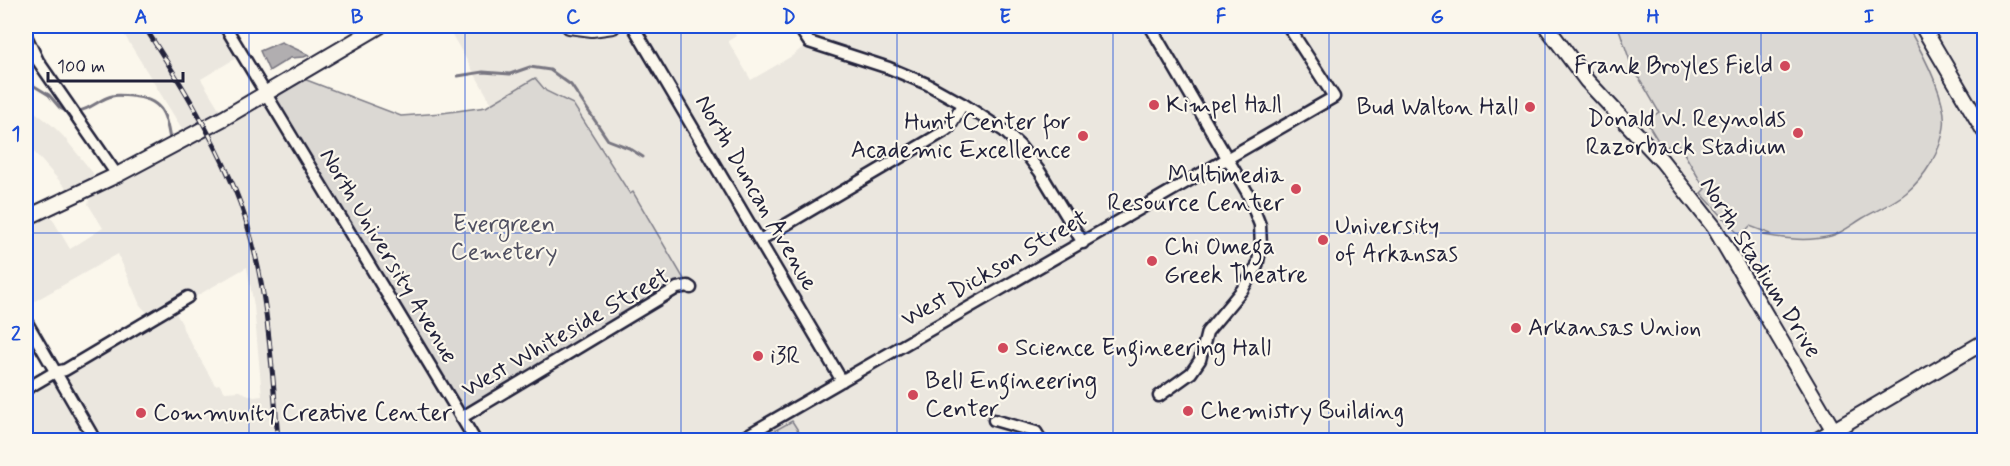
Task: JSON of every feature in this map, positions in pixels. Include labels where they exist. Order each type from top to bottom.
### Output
[{"type":"street","name":"North University Avenue","points":[[225,26],[476,441]]},
{"type":"street","points":[[26,218],[117,175],[224,118],[380,26]]},
{"type":"street","points":[[569,26],[592,29],[613,26]]},
{"type":"street","name":"North Duncan Avenue","points":[[633,26],[842,381]]},
{"type":"street","points":[[798,26],[809,42],[890,68],[927,84],[1004,131],[1020,146],[1040,172],[1083,243]]},
{"type":"street","points":[[1150,26],[1247,192],[1260,225],[1261,247],[1257,266],[1242,290],[1208,332],[1196,366],[1159,396]]},
{"type":"street","name":"West Dickson Street","points":[[739,441],[1334,97],[1288,26]]},
{"type":"street","name":"North Stadium Drive","points":[[1546,26],[1587,81],[1662,161],[1714,227],[1834,431]]},
{"type":"street","points":[[1922,26],[1984,131]]},
{"type":"street","points":[[26,36],[38,61],[117,175]]},
{"type":"street","points":[[760,240],[945,131],[963,104]]},
{"type":"street","name":"West Whiteside Street","points":[[462,418],[677,288],[687,286],[691,288]]},
{"type":"street","points":[[26,389],[55,372],[65,370],[188,297]]},
{"type":"street","points":[[26,321],[95,441]]},
{"type":"street","points":[[1817,441],[1984,342]]},
{"type":"street","points":[[994,420],[1036,432],[1041,441]]},
{"type":"shaded area","points":[[119,26],[225,26],[243,54],[201,79],[224,117],[266,93],[468,429],[449,440],[26,440],[26,389],[152,318],[140,305],[118,254],[26,306],[26,218],[46,208],[70,249],[103,228],[88,204],[96,193],[95,185],[72,195],[26,143],[26,105],[63,136],[93,173],[95,184],[187,137]],"holes":[[[247,267],[254,306],[262,396],[254,397],[239,391],[225,392],[219,384],[215,385],[172,306],[193,298]]]},
{"type":"shaded area","name":"University of Arkansas","points":[[447,26],[730,26],[736,36],[728,41],[751,80],[792,56],[809,42],[798,26],[1984,26],[1984,440],[485,440],[471,418],[687,286],[633,193],[630,194],[573,104],[546,91],[535,78],[492,104]]},
{"type":"shaded area","points":[[281,42],[309,55],[290,58],[269,71],[260,51]]},
{"type":"green space","name":"Donald W. Reynolds Razorback Stadium","points":[[1618,26],[1907,26],[1932,75],[1942,102],[1944,127],[1936,154],[1926,171],[1906,193],[1839,233],[1814,239],[1789,239],[1763,235],[1771,234],[1750,226],[1740,236],[1701,193],[1705,189],[1677,141],[1663,149],[1646,121],[1659,112],[1631,64]]},
{"type":"green space","name":"Evergreen Cemetery","points":[[296,76],[401,116],[486,107],[535,78],[546,91],[573,104],[630,194],[633,192],[688,286],[461,418],[266,93]]},
{"type":"green space","points":[[792,421],[799,432],[785,440],[758,440]]},
{"type":"waterway","points":[[458,76],[483,72],[510,74],[530,67],[550,70],[571,85],[608,140],[629,148],[643,157]]},
{"type":"waterway","points":[[26,81],[49,95],[60,108],[71,114]]},
{"type":"waterway","points":[[78,111],[114,95],[150,100],[161,109],[167,122],[170,140]]},
{"type":"railway","points":[[144,26],[203,123],[224,164],[244,215],[266,311],[278,440]]},
{"type":"place","name":"Frank Broyles Field","points":[[1785,66]]},
{"type":"place","name":"Kimpel Hall","points":[[1154,105]]},
{"type":"place","name":"Bud Walton Hall","points":[[1530,107]]},
{"type":"place","name":"Donald W. Reynolds Razorback Stadium","points":[[1798,133]]},
{"type":"place","name":"Hunt Center for Academic Excellence","points":[[1083,136]]},
{"type":"place","name":"Multimedia Resource Center","points":[[1296,189]]},
{"type":"place","name":"University of Arkansas","points":[[1323,240]]},
{"type":"place","name":"Chi Omega Greek Theatre","points":[[1152,261]]},
{"type":"place","name":"Arkansas Union","points":[[1516,328]]},
{"type":"place","name":"Science Engineering Hall","points":[[1003,348]]},
{"type":"place","name":"i3R","points":[[758,356]]},
{"type":"place","name":"Bell Engineering Center","points":[[913,395]]},
{"type":"place","name":"Chemistry Building","points":[[1188,411]]},
{"type":"place","name":"Community Creative Center","points":[[141,413]]}]
